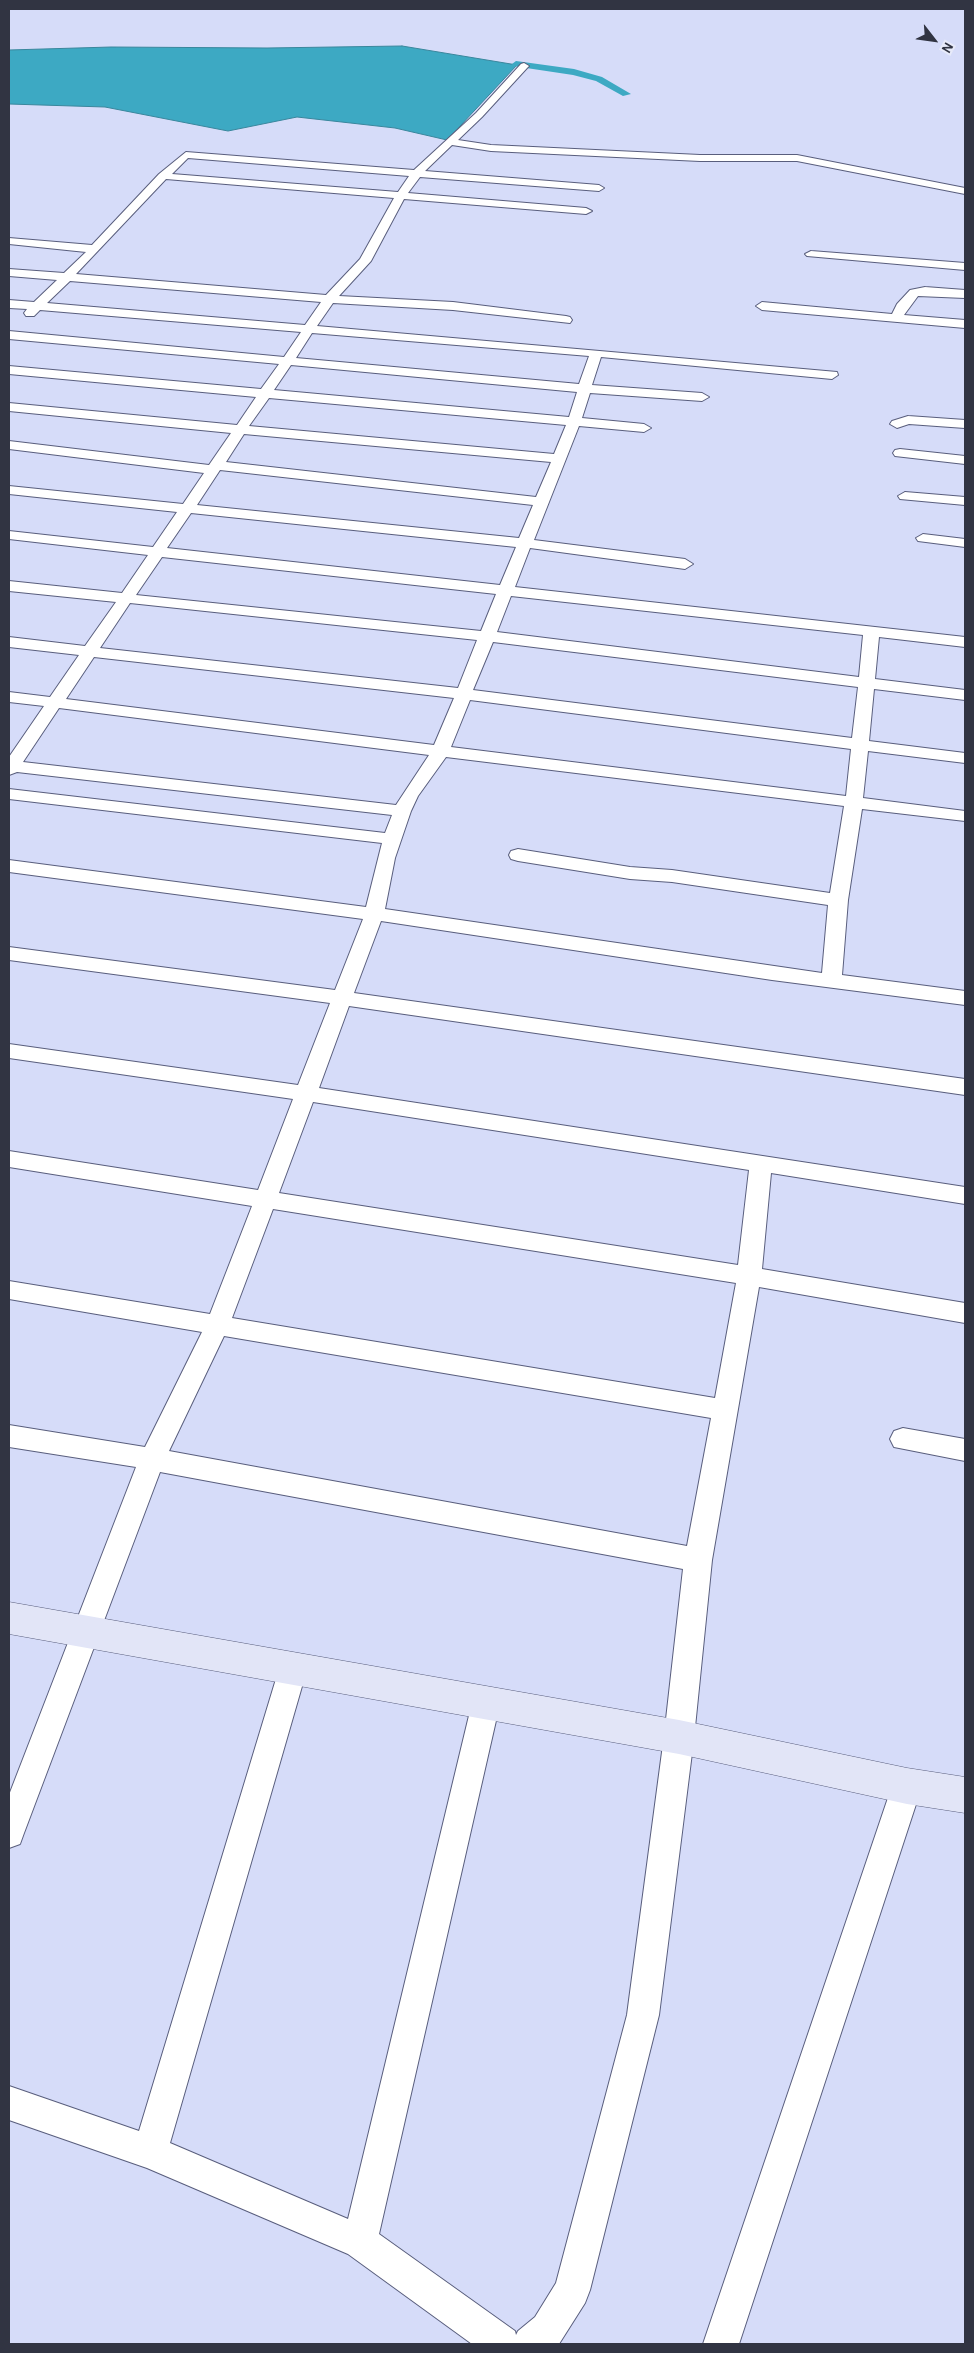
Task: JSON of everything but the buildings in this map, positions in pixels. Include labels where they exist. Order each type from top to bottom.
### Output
[{"type":"main road","points":[[9,1618],[679,1737],[907,1786],[965,1796]]},
{"type":"street","points":[[402,811],[11,764],[243,430],[264,395],[330,298],[365,261],[401,195],[417,173],[479,115],[524,66]]},
{"type":"street","points":[[450,142],[491,148],[700,158],[797,158],[965,191]]},
{"type":"street","points":[[599,188],[186,155],[163,176],[95,249],[9,335],[586,389],[702,397]]},
{"type":"street","points":[[163,176],[586,211]]},
{"type":"street","points":[[9,241],[95,249]]},
{"type":"street","points":[[811,254],[965,267]]},
{"type":"street","points":[[9,272],[380,303],[454,306],[566,320]]},
{"type":"street","points":[[896,318],[900,306],[914,293],[925,291],[965,294]]},
{"type":"street","points":[[9,304],[310,328],[832,375]]},
{"type":"street","points":[[762,306],[965,324]]},
{"type":"street","points":[[9,1833],[152,1459],[218,1324],[304,1093],[374,914],[392,840],[402,811],[409,796],[440,752],[560,459],[586,389],[596,353]]},
{"type":"street","points":[[9,370],[264,395],[644,428]]},
{"type":"street","points":[[9,407],[560,459]]},
{"type":"street","points":[[897,424],[908,420],[965,424]]},
{"type":"street","points":[[9,446],[542,502]]},
{"type":"street","points":[[900,454],[965,460]]},
{"type":"street","points":[[9,490],[526,543],[685,564]]},
{"type":"street","points":[[904,496],[965,501]]},
{"type":"street","points":[[9,535],[965,642]]},
{"type":"street","points":[[923,538],[965,543]]},
{"type":"street","points":[[9,586],[487,636],[965,695]]},
{"type":"street","points":[[831,981],[838,900],[854,802],[865,683],[872,631]]},
{"type":"street","points":[[9,642],[464,694],[965,758]]},
{"type":"street","points":[[9,697],[965,816]]},
{"type":"street","points":[[9,794],[392,840]]},
{"type":"street","points":[[518,855],[630,873],[672,876],[838,900]]},
{"type":"street","points":[[9,866],[374,914],[831,981],[965,998]]},
{"type":"street","points":[[9,953],[341,998],[965,1087]]},
{"type":"street","points":[[9,1051],[304,1093],[965,1195]]},
{"type":"street","points":[[9,1159],[749,1276],[965,1314]]},
{"type":"street","points":[[531,2344],[548,2330],[572,2290],[644,2015],[679,1737],[698,1560],[723,1410],[749,1276],[760,1163]]},
{"type":"street","points":[[9,1290],[723,1410]]},
{"type":"street","points":[[9,1436],[152,1459],[698,1560]]},
{"type":"street","points":[[903,1440],[965,1450]]},
{"type":"street","points":[[150,2152],[293,1669]]},
{"type":"street","points":[[360,2242],[486,1703]]},
{"type":"street","points":[[721,2344],[907,1786]]},
{"type":"street","points":[[9,2103],[150,2152],[360,2242],[502,2344]]},
{"type":"water","points":[[402,46],[517,65],[447,140],[395,128],[297,117],[228,131],[105,107],[9,104],[9,50],[111,47],[267,48]]},
{"type":"waterway","points":[[516,64],[574,72],[599,79],[626,94]]}]
